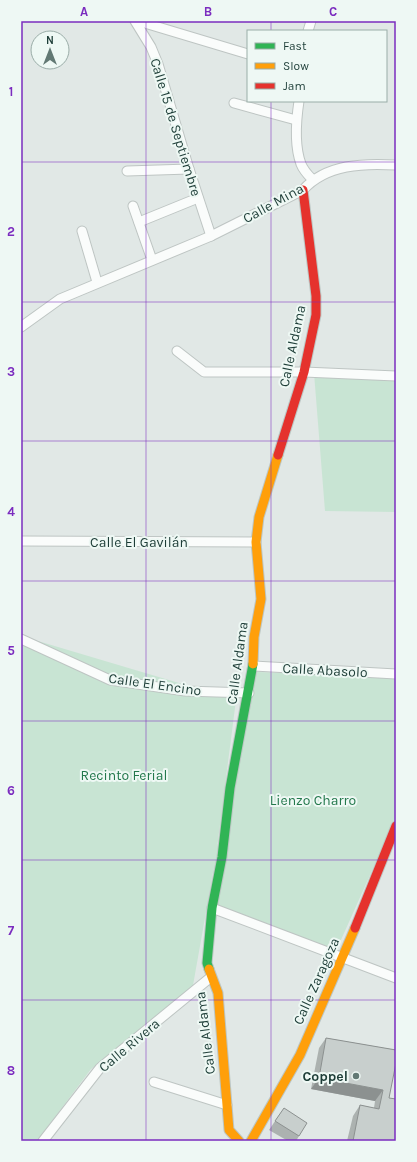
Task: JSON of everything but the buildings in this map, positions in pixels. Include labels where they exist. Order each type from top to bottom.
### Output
[{"type":"street","name":"Calle 15 de Septiembre","points":[[135,21],[151,47],[158,64],[189,169],[211,236]]},
{"type":"street","points":[[138,21],[247,54]]},
{"type":"street","points":[[299,102],[296,120],[298,154],[302,165],[312,179]]},
{"type":"street","points":[[234,103],[296,120]]},
{"type":"street","name":"Calle Mina","points":[[21,327],[60,299],[97,282],[211,236],[303,190],[312,179],[343,167],[365,163],[396,165]]},
{"type":"street","points":[[127,171],[189,169]]},
{"type":"street","name":"Calle Aldama","points":[[239,1141],[229,1130],[218,993],[207,963],[212,908],[222,857],[230,788],[249,692],[253,666],[254,637],[261,599],[256,542],[259,517],[304,372],[316,315],[316,296],[303,190]]},
{"type":"street","points":[[139,222],[198,198]]},
{"type":"street","points":[[133,206],[152,260]]},
{"type":"street","points":[[82,231],[97,282]]},
{"type":"street","points":[[177,351],[204,372],[304,372],[396,376]]},
{"type":"street","name":"Calle El Gavilán","points":[[21,541],[256,542]]},
{"type":"street","name":"Calle El Encino","points":[[21,639],[110,680],[185,691],[249,692]]},
{"type":"street","name":"Calle Abasolo","points":[[253,666],[396,674]]},
{"type":"street","name":"Calle Zaragoza","points":[[251,1141],[300,1055],[342,959],[396,826]]},
{"type":"street","points":[[212,908],[342,959],[396,978]]},
{"type":"street","name":"Calle Rivera","points":[[43,1141],[100,1068],[211,977]]},
{"type":"street","points":[[154,1082],[227,1106]]},
{"type":"green space","points":[[314,373],[396,378],[396,512],[325,511]]},
{"type":"green space","name":"Recinto Ferial","points":[[21,636],[236,700],[217,848],[257,672],[396,677],[396,817],[336,951],[209,910],[214,867],[192,991],[91,1069],[37,1141],[21,1141]]},
{"type":"traffic: fast","points":[[209,969],[207,963],[212,908],[222,857],[230,788],[253,664]]},
{"type":"traffic: slow","points":[[253,664],[254,637],[261,599],[256,542],[259,517],[278,455]]},
{"type":"traffic: slow","points":[[251,1141],[300,1055],[355,928]]},
{"type":"traffic: slow","points":[[209,969],[218,993],[229,1130],[239,1141]]},
{"type":"traffic: jam","points":[[278,455],[304,372],[316,315],[316,296],[303,190]]},
{"type":"traffic: jam","points":[[355,928],[396,826]]},
{"type":"place","name":"Coppel","points":[[356,1076]]},
{"type":"park label","name":"Lienzo Charro","points":[[313,800]]}]
